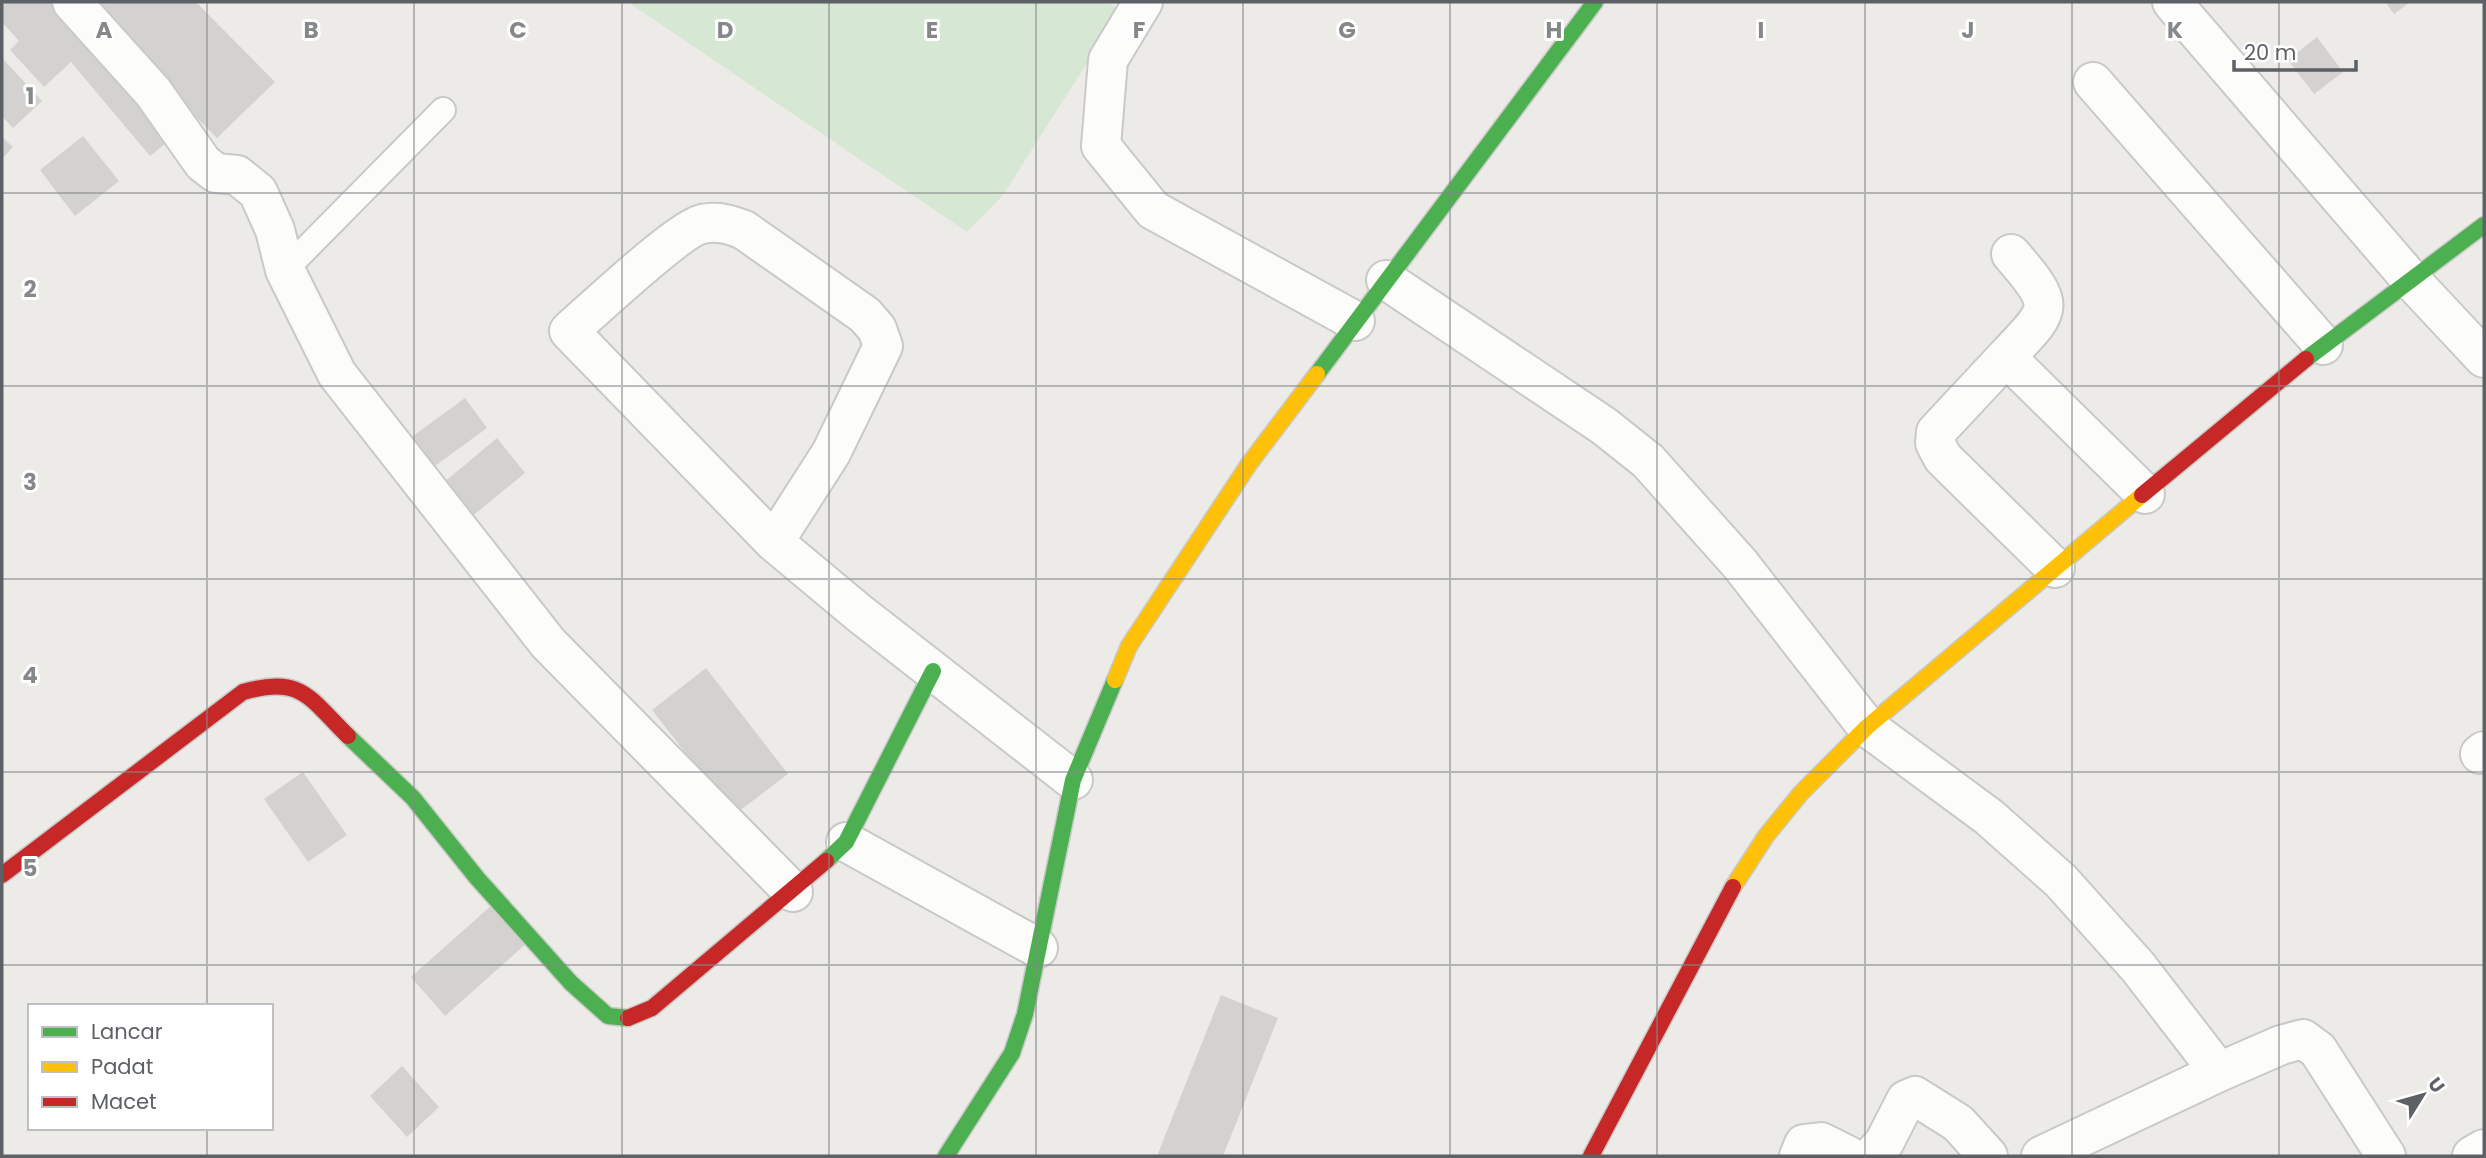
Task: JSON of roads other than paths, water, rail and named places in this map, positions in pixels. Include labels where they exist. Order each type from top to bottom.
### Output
[{"type":"street","points":[[72,2],[153,92],[203,163],[216,173],[237,175],[258,192],[275,230],[285,271],[337,374],[548,643],[793,892]]},
{"type":"street","points":[[1143,2],[1108,60],[1101,146],[1153,210],[1355,321]]},
{"type":"street","points":[[946,1156],[1012,1053],[1025,1014],[1073,780],[1129,646],[1249,464],[1595,2]]},
{"type":"street","points":[[2172,2],[2411,280],[2484,358]]},
{"type":"street","points":[[2092,82],[2323,345]]},
{"type":"street","points":[[774,542],[831,453],[883,346],[877,329],[865,314],[744,230],[723,222],[698,225],[652,258],[569,331],[774,542],[1073,780]]},
{"type":"street","points":[[1591,1156],[1720,906],[1766,836],[1801,793],[1867,727],[2323,345],[2484,225]]},
{"type":"street","points":[[2011,254],[2037,284],[2045,306],[2042,318],[1936,432],[1934,443],[1943,458],[2055,568]]},
{"type":"street","points":[[1386,280],[1604,426],[1648,461],[1740,564],[1867,727],[1989,817],[2061,881],[2138,967],[2219,1072]]},
{"type":"street","points":[[2006,357],[2145,494]]},
{"type":"street","points":[[2,875],[215,710],[243,692],[271,684],[300,690],[413,798],[477,878],[570,984],[608,1016],[630,1018],[652,1008],[793,892],[846,842],[933,671]]},
{"type":"street","points":[[846,842],[1038,948]]},
{"type":"street","points":[[2041,1156],[2281,1045],[2308,1040],[2318,1050],[2386,1156]]},
{"type":"street","points":[[1872,1156],[1884,1143],[1906,1100],[1915,1096],[1958,1124],[1988,1156]]},
{"type":"street","points":[[1800,1156],[1804,1144],[1821,1142],[1849,1156]]},
{"type":"street","points":[[2472,1156],[2484,1149]]},
{"type":"lane","points":[[285,271],[443,110]]}]
